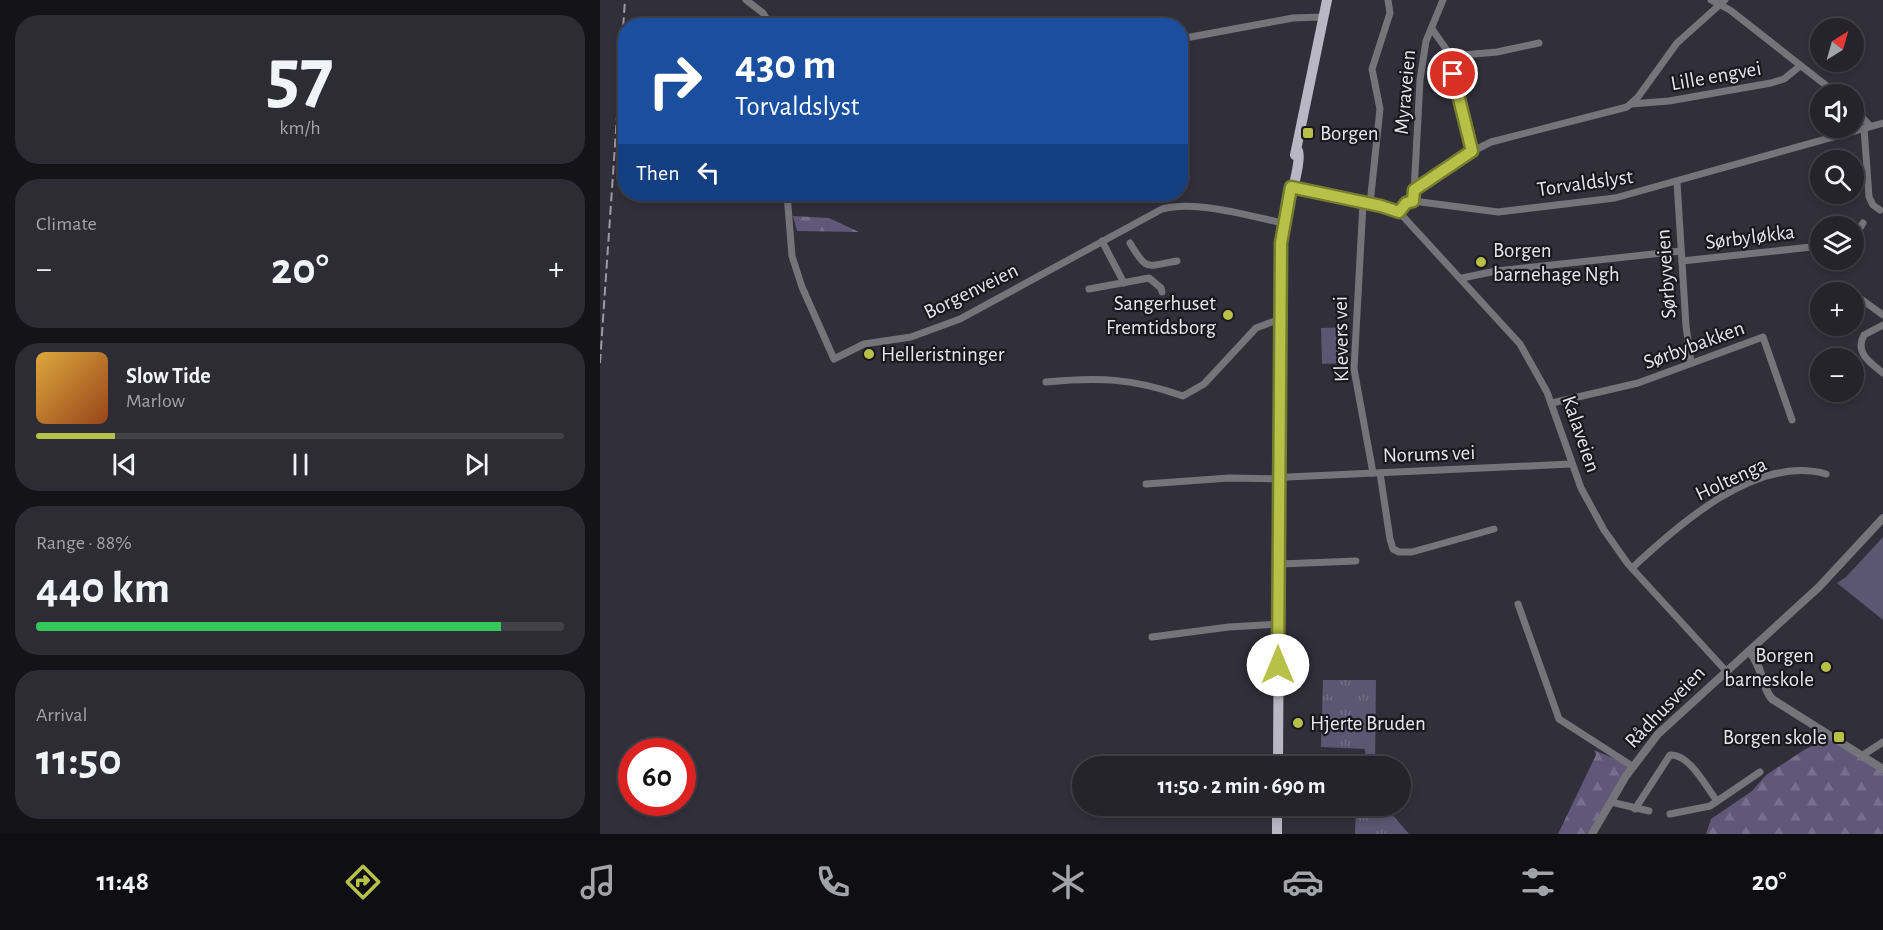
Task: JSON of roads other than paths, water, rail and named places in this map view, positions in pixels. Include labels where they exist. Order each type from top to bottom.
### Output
[{"type":"main road","points":[[1278,756],[1283,478],[1280,320],[1283,223],[1292,186],[1291,168],[1298,151],[1327,0]]},
{"type":"main road","points":[[1277,816],[1277,834]]},
{"type":"street","points":[[746,0],[766,18]]},
{"type":"street","name":"Klevers vei","points":[[1388,0],[1390,13],[1372,69],[1380,109],[1366,204],[1354,369],[1393,549],[1399,552],[1412,552],[1494,529]]},
{"type":"street","name":"Myraveien","points":[[1413,201],[1420,80],[1426,41],[1443,0]]},
{"type":"street","points":[[1711,0],[1723,2],[1824,84]]},
{"type":"street","points":[[1631,104],[1677,43],[1723,2]]},
{"type":"street","points":[[1188,38],[1293,18],[1323,17]]},
{"type":"street","points":[[1432,29],[1451,56],[1472,151]]},
{"type":"street","points":[[1451,56],[1497,52],[1539,43]]},
{"type":"street","name":"Lille engvei","points":[[1414,190],[1472,151],[1499,140],[1631,104],[1669,101],[1771,83],[1784,79],[1800,66]]},
{"type":"street","points":[[1864,123],[1867,127],[1869,197],[1873,206],[1880,210]]},
{"type":"street","name":"Torvaldslyst","points":[[1413,201],[1498,212],[1615,198],[1883,123]]},
{"type":"street","name":"Sørbyveien","points":[[1677,182],[1691,363]]},
{"type":"street","points":[[1292,186],[1399,212],[1406,203],[1413,201]]},
{"type":"street","name":"Borgenveien","points":[[788,201],[792,256],[802,287],[834,359],[864,344],[911,337],[960,319],[1169,207],[1224,211],[1283,223]]},
{"type":"street","name":"Kalaveien","points":[[1399,212],[1462,278],[1520,344],[1552,403],[1571,464],[1593,513],[1632,568],[1726,671]]},
{"type":"street","points":[[1102,241],[1124,283]]},
{"type":"street","points":[[1130,243],[1142,263],[1148,266],[1177,261]]},
{"type":"street","name":"Sørbyløkka","points":[[1682,261],[1810,247]]},
{"type":"street","points":[[1462,278],[1486,273],[1681,250]]},
{"type":"street","points":[[1089,289],[1149,278],[1161,288],[1162,292]]},
{"type":"street","points":[[1864,301],[1882,313]]},
{"type":"street","points":[[1046,382],[1114,378],[1149,384],[1183,396],[1204,384],[1256,328],[1280,320]]},
{"type":"street","points":[[1883,325],[1864,335],[1860,344],[1862,354],[1883,373]]},
{"type":"street","name":"Sørbybakken","points":[[1552,403],[1638,383],[1763,337],[1792,420]]},
{"type":"street","name":"Norums vei","points":[[1146,484],[1228,478],[1283,478],[1571,464]]},
{"type":"street","name":"Holtenga","points":[[1632,568],[1689,517],[1723,496],[1772,476],[1813,470],[1827,474]]},
{"type":"street","name":"Rådhusveien","points":[[1592,834],[1632,766],[1658,734],[1834,572],[1883,518]]},
{"type":"street","points":[[1280,564],[1356,561]]},
{"type":"street","points":[[1518,604],[1559,719],[1632,766]]},
{"type":"street","points":[[1152,637],[1229,627],[1279,624]]},
{"type":"street","points":[[1749,651],[1760,666],[1765,687],[1772,699],[1883,769]]},
{"type":"street","points":[[1863,755],[1879,749],[1883,742]]},
{"type":"street","points":[[1635,809],[1670,755],[1679,755],[1717,801]]},
{"type":"street","points":[[1670,814],[1705,808],[1760,772]]},
{"type":"street","points":[[1611,802],[1649,811]]},
{"type":"railway","points":[[624,18],[625,0]]},
{"type":"railway","points":[[600,363],[618,102]]},
{"type":"place","name":"Borgen","points":[[1308,133]]},
{"type":"place","name":"Borgen barnehage Ngh","points":[[1481,262]]},
{"type":"place","name":"Sangerhuset Fremtidsborg","points":[[1228,315]]},
{"type":"place","name":"Helleristninger","points":[[869,354]]},
{"type":"place","name":"Borgen barneskole","points":[[1826,667]]},
{"type":"place","name":"Hjerte Bruden","points":[[1298,723]]},
{"type":"place","name":"Borgen skole","points":[[1839,737]]}]
